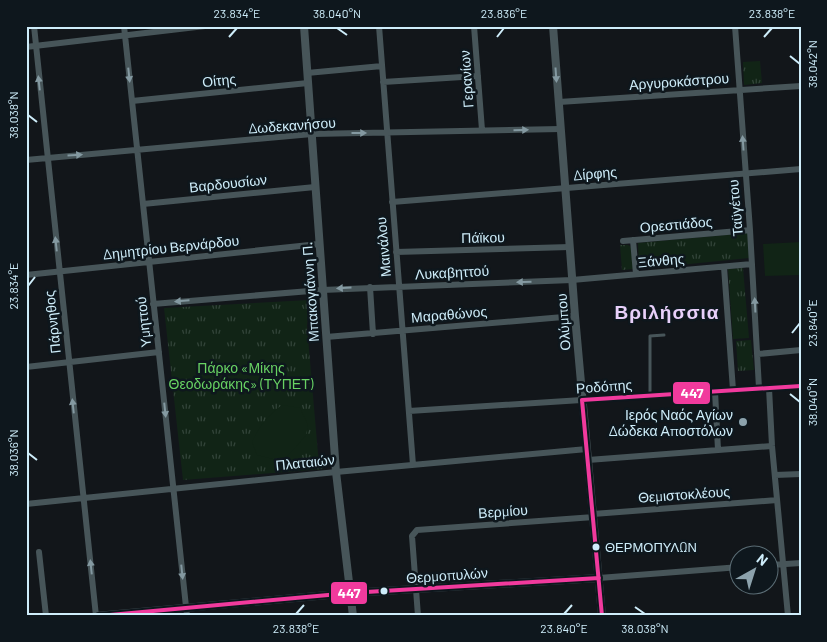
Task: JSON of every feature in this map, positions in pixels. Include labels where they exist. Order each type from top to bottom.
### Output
[{"type":"street","name":"Πάρνηθος","points":[[34,26],[96,616]]},
{"type":"street","name":"Υμηττού","points":[[124,26],[186,612]]},
{"type":"street","points":[[26,47],[205,26]]},
{"type":"street","name":"Μπακογιάννη Π.","points":[[304,26],[336,472],[352,616]]},
{"type":"street","name":"Μαινάλου","points":[[379,26],[412,465]]},
{"type":"street","name":"Γερανίων","points":[[474,26],[482,130]]},
{"type":"street","name":"Ολύμπου","points":[[553,26],[572,280],[602,616]]},
{"type":"street","name":"Ταϋγέτου","points":[[735,26],[760,388]]},
{"type":"street","points":[[307,73],[382,66]]},
{"type":"street","points":[[383,82],[478,76]]},
{"type":"street","name":"Οίτης","points":[[132,101],[308,83]]},
{"type":"street","name":"Αργυροκάστρου","points":[[558,102],[801,86]]},
{"type":"street","name":"Δωδεκανήσου","points":[[26,160],[312,134],[561,129]]},
{"type":"street","name":"Δίρφης","points":[[392,202],[801,169]]},
{"type":"street","name":"Βαρδουσίων","points":[[143,204],[315,187]]},
{"type":"street","name":"Ορεστιάδος","points":[[623,241],[750,230]]},
{"type":"street","name":"Ορεστιάδος","points":[[634,240],[636,274]]},
{"type":"street","name":"Δημητρίου Βερνάρδου","points":[[26,275],[319,244]]},
{"type":"street","name":"Πάϊκου","points":[[396,252],[570,247]]},
{"type":"street","name":"Ξάνθης","points":[[572,280],[752,264]]},
{"type":"street","points":[[724,267],[733,390]]},
{"type":"street","name":"Λυκαβηττού","points":[[154,304],[370,287],[398,288],[572,280]]},
{"type":"street","points":[[370,287],[373,334]]},
{"type":"street","name":"Μαραθώνος","points":[[326,337],[575,316]]},
{"type":"street","points":[[758,354],[801,350]]},
{"type":"street","points":[[26,367],[158,352]]},
{"type":"street","name":"Ροδόπης","points":[[409,410],[801,386]]},
{"type":"street","points":[[769,388],[772,446],[788,616]]},
{"type":"street","points":[[715,391],[718,450]]},
{"type":"street","points":[[588,460],[772,446]]},
{"type":"street","name":"Πλαταιών","points":[[26,504],[336,472],[587,449]]},
{"type":"street","points":[[775,475],[801,474]]},
{"type":"street","name":"Θεμιστοκλέους","points":[[594,516],[777,500]]},
{"type":"street","name":"Βερμίου","points":[[416,589],[412,536],[419,529],[594,516]]},
{"type":"street","points":[[39,552],[46,616]]},
{"type":"street","points":[[780,564],[801,563]]},
{"type":"street","name":"Θερμοπυλών","points":[[96,616],[186,612],[350,593],[599,578],[730,568]]},
{"type":"street","points":[[416,589],[418,616]]},
{"type":"lane","points":[[650,395],[650,336],[664,335]]},
{"type":"green space","points":[[760,61],[762,83],[744,85],[743,62]]},
{"type":"green space","points":[[748,233],[749,258],[639,269],[638,243]]},
{"type":"green space","points":[[801,242],[801,275],[765,276],[763,244]]},
{"type":"green space","points":[[620,245],[631,247],[634,269],[622,270]]},
{"type":"green space","points":[[743,268],[749,338],[733,339],[728,269]]},
{"type":"green space","name":"Πάρκο «Μίκης Θεοδωράκης» (ΤΥΠΕΤ)","points":[[309,300],[307,326],[318,454],[323,469],[183,480],[164,308]]},
{"type":"green space","points":[[751,340],[754,370],[738,371],[736,341]]},
{"type":"green space","points":[[282,405],[300,408],[308,425],[306,435],[286,457],[273,459],[257,455],[252,442],[268,417]]},
{"type":"transit line","name":"447","points":[[582,400],[801,386]]},
{"type":"transit line","name":"447","points":[[582,400],[602,616]]},
{"type":"transit line","name":"447","points":[[99,616],[350,593],[599,578]]},
{"type":"place","name":"Ιερός Ναός Αγίων Δώδεκα Αποστόλων","points":[[743,422]]},
{"type":"place","name":"ΘΕΡΜΟΠΥΛΩΝ","points":[[596,547]]},
{"type":"district","name":"Βριλήσσια","points":[[667,311]]}]
